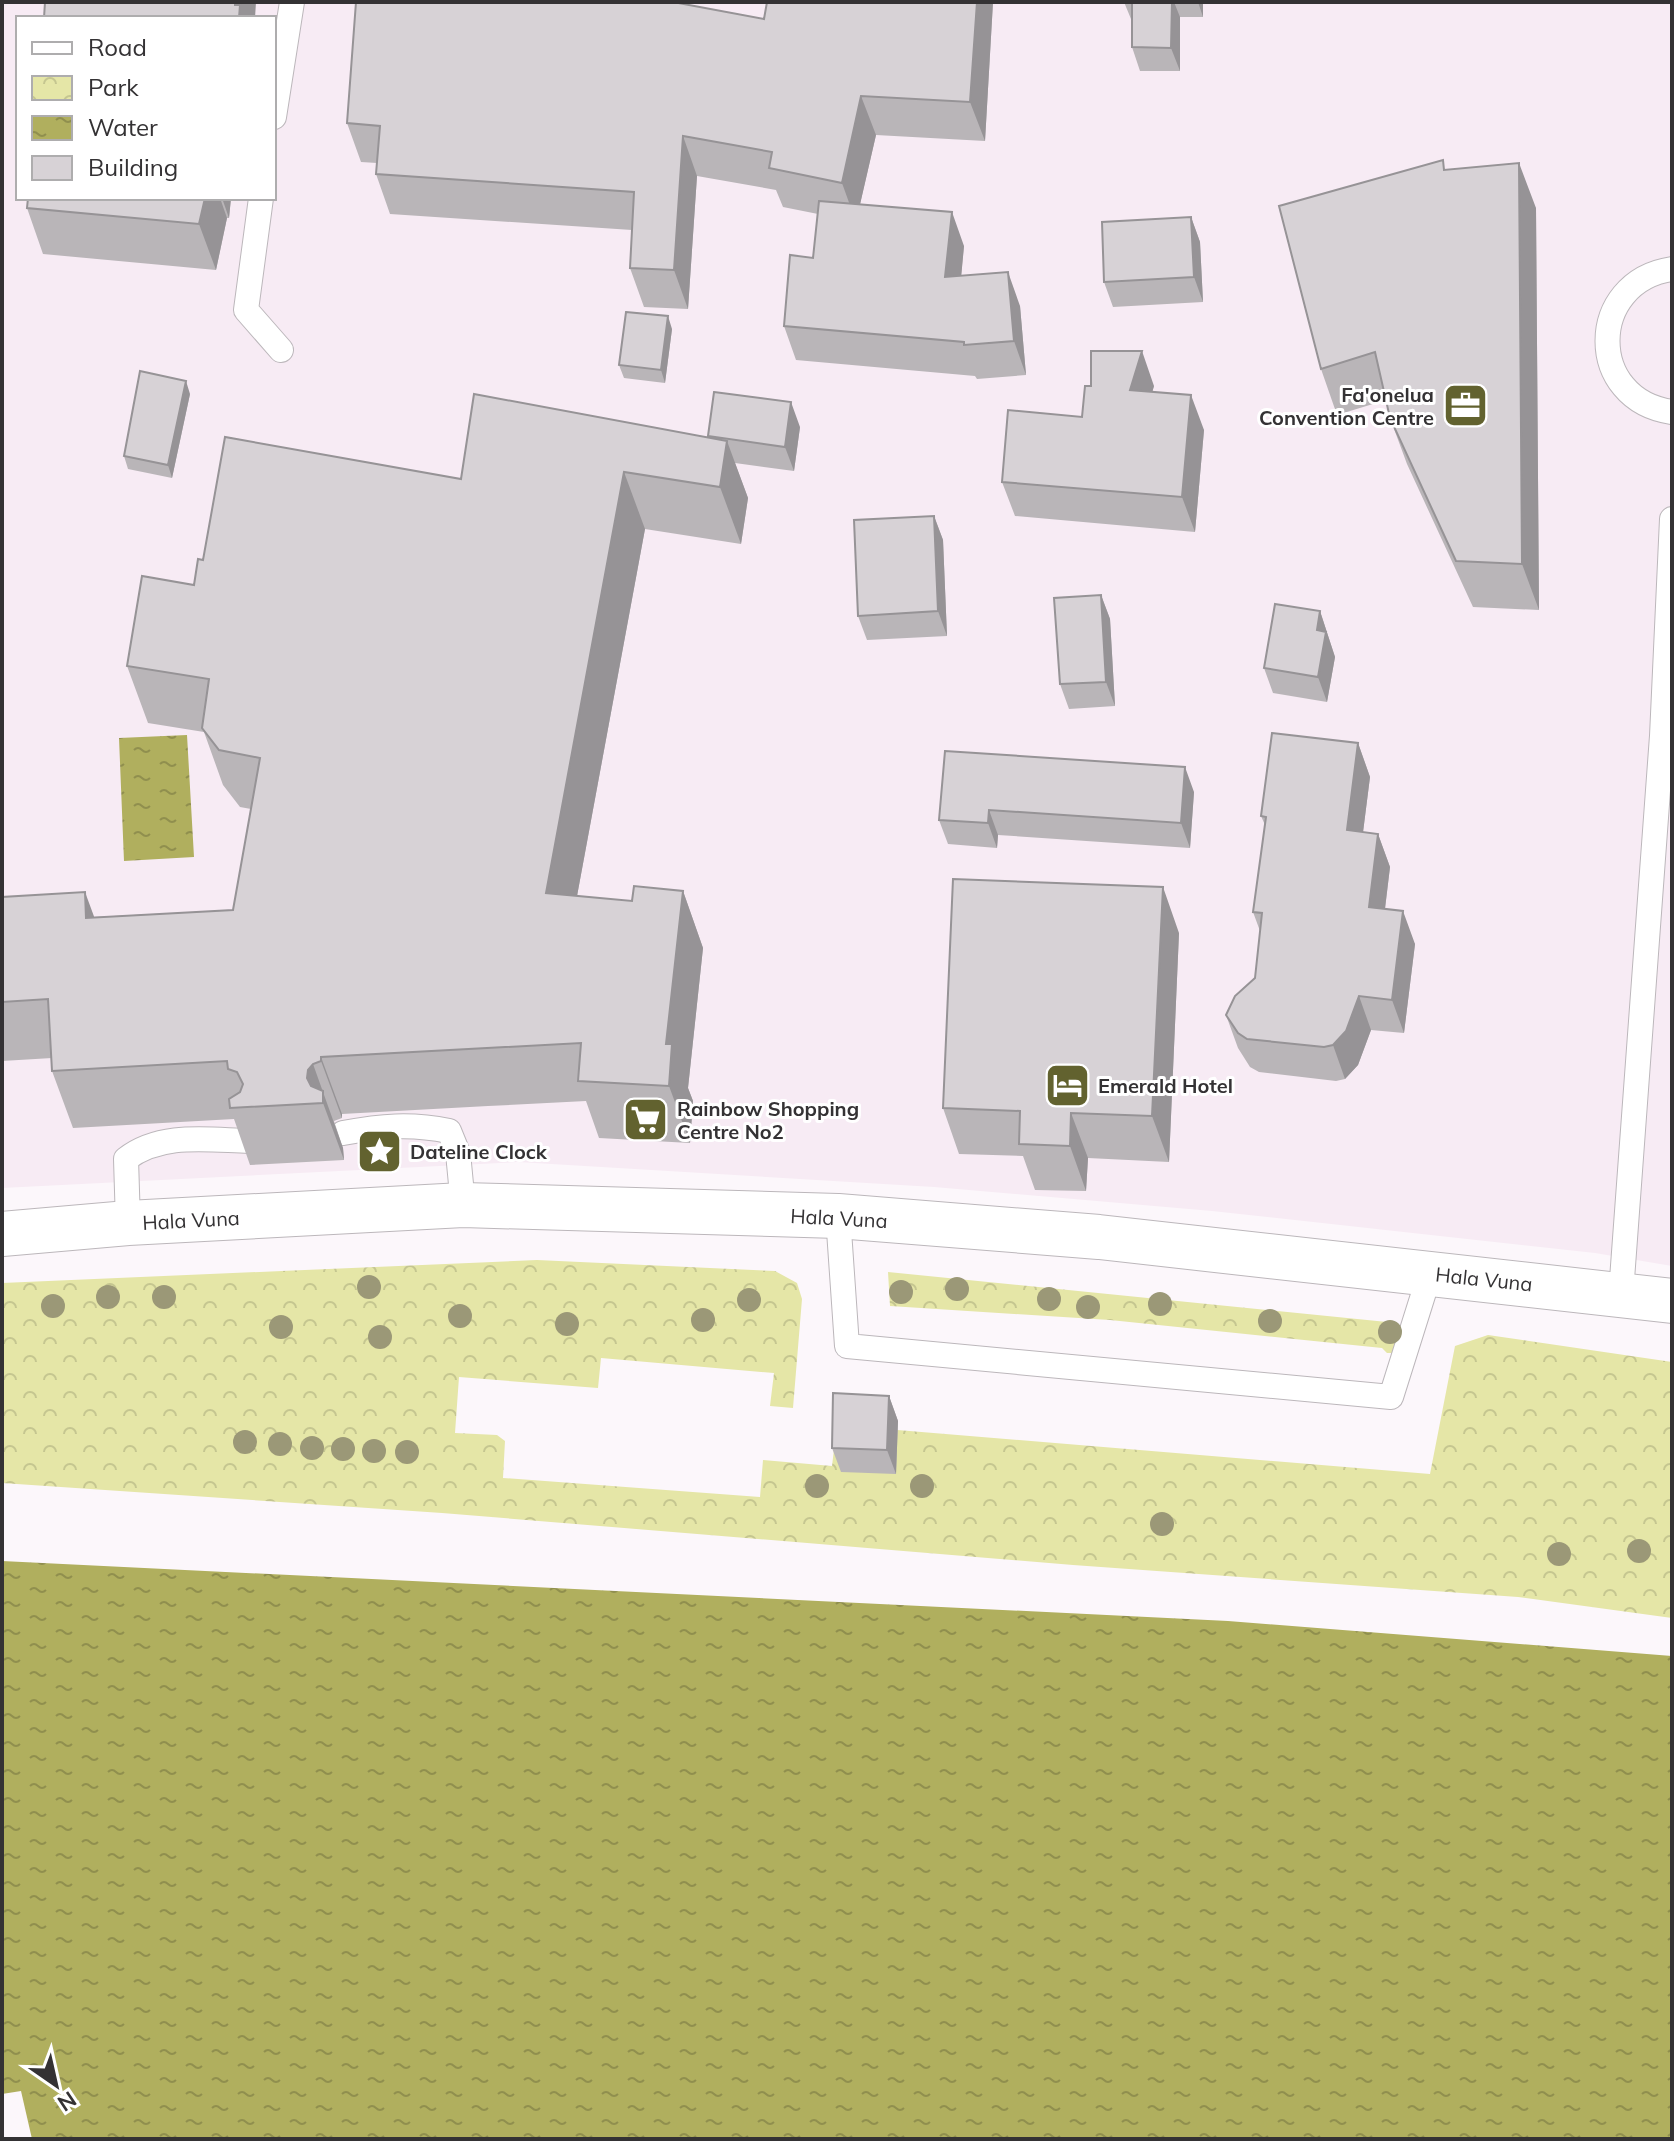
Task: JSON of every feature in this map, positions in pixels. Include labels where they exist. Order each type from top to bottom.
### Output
[{"type":"main road","name":"Hala Vuna","points":[[2,1234],[128,1223],[463,1205],[838,1216],[1099,1237],[1672,1301]]},
{"type":"lane","points":[[276,104],[292,2]]},
{"type":"lane","points":[[261,200],[246,310],[281,350]]},
{"type":"lane","points":[[1672,269],[1644,278],[1623,295],[1611,318],[1607,345],[1613,371],[1628,393],[1650,407],[1672,412]]},
{"type":"lane","points":[[1621,1293],[1662,736],[1672,519]]},
{"type":"lane","points":[[343,1133],[379,1126],[418,1125],[449,1131],[458,1153],[463,1205]]},
{"type":"lane","points":[[128,1223],[126,1159],[139,1149],[170,1140],[249,1141]]},
{"type":"lane","points":[[838,1216],[847,1346],[1391,1397],[1430,1273]]},
{"type":"shaded area","points":[[2,2],[1672,2],[1672,1266],[1595,1253],[1212,1211],[934,1187],[518,1162],[2,1188]]},
{"type":"green space","points":[[537,1260],[775,1271],[797,1283],[802,1299],[793,1408],[770,1406],[774,1373],[601,1358],[598,1388],[459,1377],[455,1433],[497,1435],[505,1441],[503,1478],[760,1497],[763,1460],[832,1466],[837,1425],[1430,1474],[1455,1346],[1488,1335],[1672,1362],[1672,1618],[1518,1597],[1073,1565],[442,1513],[2,1483],[2,1283]]},
{"type":"green space","points":[[888,1272],[1397,1323],[1404,1338],[1397,1353],[1387,1353],[1382,1348],[1110,1320],[890,1306]]},
{"type":"water","points":[[187,735],[194,857],[124,861],[119,738]]},
{"type":"water","points":[[2,1561],[1228,1621],[1672,1656],[1672,2139],[2,2139]]},
{"type":"pier","points":[[21,2091],[32,2139],[2,2139],[2,2094]]},
{"type":"building","points":[[45,2],[235,2],[235,5],[240,5],[239,16],[44,16]]},
{"type":"building","points":[[356,2],[673,2],[764,19],[767,2],[977,2],[970,102],[861,96],[842,183],[769,168],[772,152],[683,136],[674,270],[630,268],[634,192],[376,174],[380,126],[347,123]]},
{"type":"building","points":[[1132,2],[1172,2],[1171,48],[1132,47]]},
{"type":"building","name":"Fa'onelua Convention Centre","points":[[1443,160],[1444,170],[1519,163],[1522,564],[1456,561],[1390,418],[1375,352],[1321,369],[1279,206]]},
{"type":"building","points":[[28,200],[205,200],[199,224],[27,208]]},
{"type":"building","points":[[819,201],[952,212],[945,277],[1008,272],[1014,341],[964,345],[964,342],[784,326],[790,255],[813,258]]},
{"type":"building","points":[[1191,217],[1194,277],[1104,282],[1102,222]]},
{"type":"building","points":[[626,312],[668,316],[661,370],[619,365]]},
{"type":"building","points":[[1091,351],[1142,351],[1130,390],[1191,395],[1182,497],[1002,482],[1008,410],[1082,417],[1085,386],[1091,386]]},
{"type":"building","points":[[140,371],[186,381],[168,465],[124,456]]},
{"type":"building","points":[[714,392],[791,402],[785,447],[708,436]]},
{"type":"building","points":[[474,394],[727,441],[720,487],[624,472],[546,893],[632,901],[634,886],[683,891],[666,1044],[672,1044],[669,1086],[578,1081],[581,1043],[321,1057],[321,1061],[308,1070],[307,1078],[311,1086],[323,1091],[323,1103],[230,1108],[229,1099],[240,1092],[243,1084],[237,1072],[228,1069],[227,1061],[52,1071],[48,999],[2,1002],[2,897],[85,892],[86,918],[233,910],[260,758],[219,750],[202,728],[209,679],[127,666],[142,576],[194,585],[198,559],[203,560],[225,437],[461,479]]},
{"type":"building","points":[[934,516],[938,611],[858,616],[854,520]]},
{"type":"building","points":[[1101,595],[1106,682],[1060,684],[1054,598]]},
{"type":"building","points":[[1275,604],[1320,611],[1317,630],[1326,632],[1318,677],[1264,668]]},
{"type":"building","points":[[1272,733],[1358,743],[1347,830],[1378,834],[1369,907],[1403,911],[1392,1000],[1359,996],[1346,1031],[1333,1045],[1324,1047],[1247,1039],[1238,1033],[1226,1015],[1235,996],[1255,978],[1262,913],[1253,912],[1266,817],[1261,816]]},
{"type":"building","points":[[945,751],[1185,767],[1181,823],[989,810],[988,823],[939,820]]},
{"type":"building","name":"Emerald Hotel","points":[[953,879],[1163,887],[1152,1116],[1071,1113],[1070,1146],[1019,1144],[1020,1111],[943,1108]]},
{"type":"building","points":[[833,1393],[889,1396],[887,1450],[832,1448]]},
{"type":"place","name":"Fa'onelua Convention Centre","points":[[1465,406]]},
{"type":"place","name":"Emerald Hotel","points":[[1067,1085]]},
{"type":"place","name":"Rainbow Shopping Centre No2","points":[[646,1120]]},
{"type":"place","name":"Dateline Clock","points":[[379,1151]]}]
